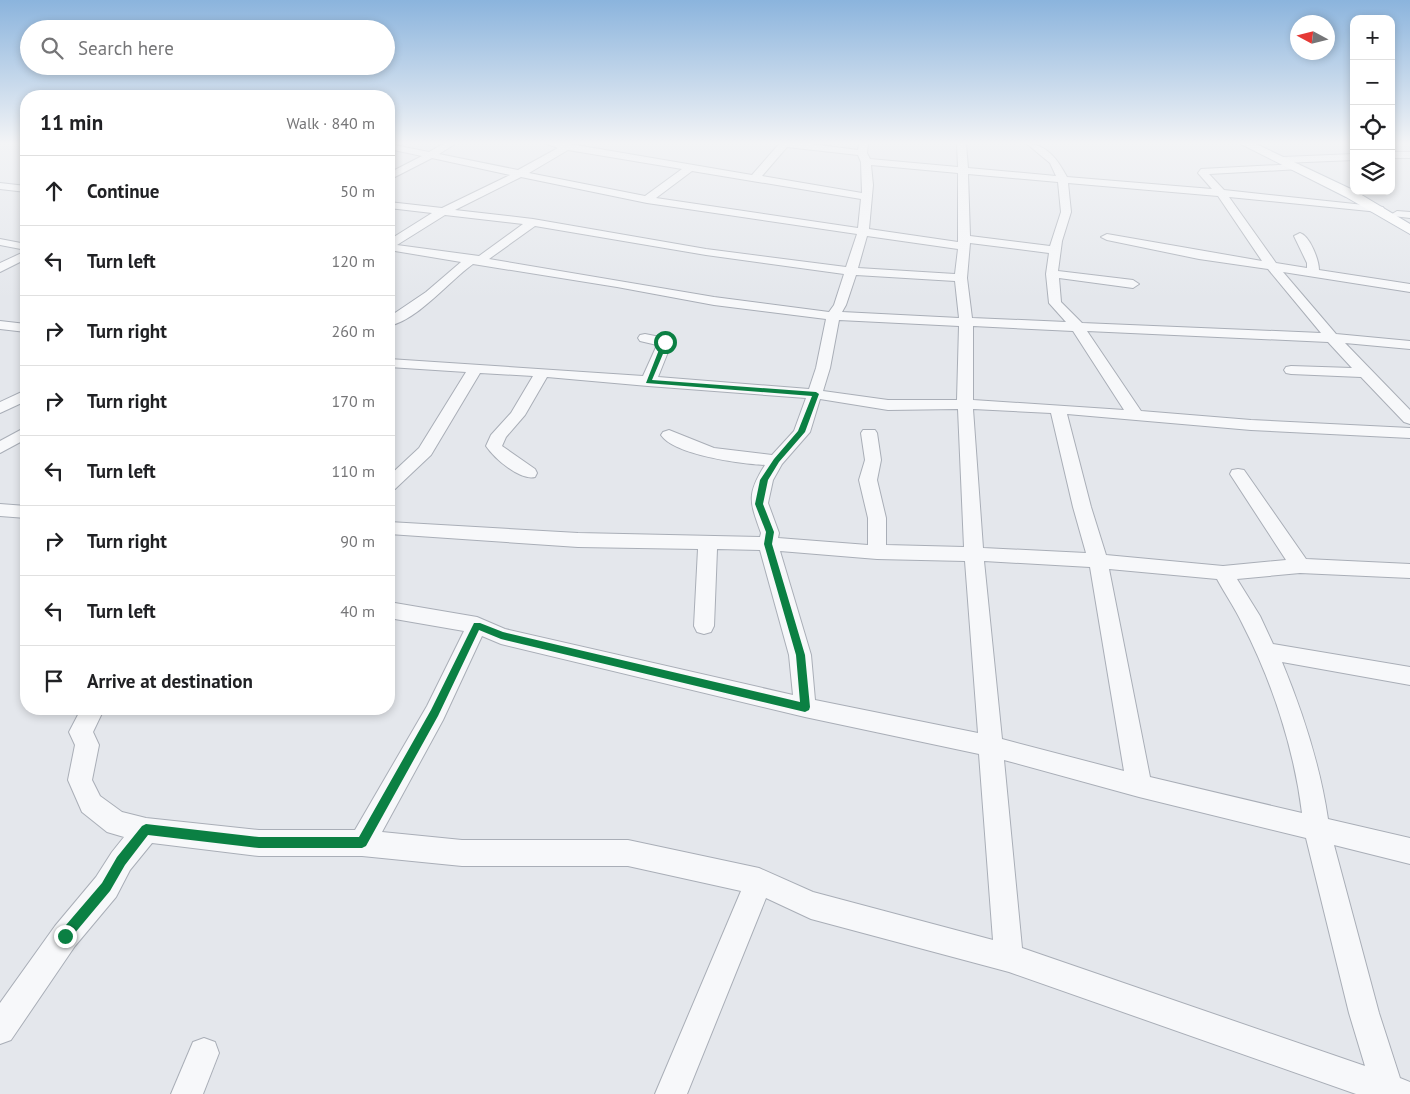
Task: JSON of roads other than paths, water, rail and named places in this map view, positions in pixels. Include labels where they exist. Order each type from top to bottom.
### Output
[{"type":"main road","points":[[1352,195],[1379,209],[1410,230]]},
{"type":"main road","points":[[1361,195],[1403,214],[1410,223]]},
{"type":"street","points":[[395,242],[442,212],[476,195]]},
{"type":"street","points":[[623,195],[863,232],[1055,250]]},
{"type":"street","points":[[647,200],[654,195]]},
{"type":"street","points":[[805,707],[800,655],[768,544],[770,532],[759,504],[764,480],[776,461],[802,432],[816,394],[824,368],[833,316],[840,305],[849,270],[863,232],[867,197],[855,195]]},
{"type":"street","points":[[963,195],[964,242],[961,278],[966,321],[965,404],[974,554],[1009,958]]},
{"type":"street","points":[[1064,195],[1066,212],[1056,241],[1052,274],[1055,303],[1077,326],[1136,416]]},
{"type":"street","points":[[1223,195],[1272,266],[1363,373],[1410,419]]},
{"type":"street","points":[[1242,195],[1379,209]]},
{"type":"street","points":[[395,206],[533,222],[706,252],[849,270],[961,278]]},
{"type":"street","points":[[395,319],[430,295],[469,261],[482,259],[533,222]]},
{"type":"street","points":[[1300,236],[1313,263],[1313,273]]},
{"type":"street","points":[[1107,237],[1199,255],[1410,288]]},
{"type":"street","points":[[0,242],[20,246]]},
{"type":"street","points":[[395,247],[469,261],[617,283],[714,301],[833,316],[1333,338],[1410,345]]},
{"type":"street","points":[[0,268],[20,258]]},
{"type":"street","points":[[1052,274],[1133,284]]},
{"type":"street","points":[[0,325],[20,327]]},
{"type":"street","points":[[645,338],[665,342],[648,382]]},
{"type":"street","points":[[395,364],[543,372],[648,382],[816,394],[888,405],[965,404],[1058,409],[1252,425],[1410,433]]},
{"type":"street","points":[[395,480],[425,451],[475,369]]},
{"type":"street","points":[[1291,370],[1363,373]]},
{"type":"street","points":[[529,473],[499,453],[494,446],[499,435],[517,414],[543,372]]},
{"type":"street","points":[[0,408],[20,398]]},
{"type":"street","points":[[1058,409],[1082,507],[1098,561],[1139,786]]},
{"type":"street","points":[[869,433],[873,460],[868,480],[876,518],[877,552]]},
{"type":"street","points":[[669,435],[694,447],[728,457],[776,461]]},
{"type":"street","points":[[0,448],[20,436]]},
{"type":"street","points":[[1238,474],[1300,566]]},
{"type":"street","points":[[395,528],[578,540],[768,544],[877,552],[974,554],[1098,561],[1223,573],[1300,566],[1410,570]]},
{"type":"street","points":[[704,626],[708,543]]},
{"type":"street","points":[[1223,573],[1266,651],[1304,759],[1316,827],[1364,1013],[1393,1092]]},
{"type":"street","points":[[395,611],[477,625],[501,636],[805,707],[990,746],[1139,786],[1410,851]]},
{"type":"street","points":[[362,843],[435,713],[477,625]]},
{"type":"street","points":[[1266,651],[1410,676]]},
{"type":"street","points":[[91,715],[81,732],[87,745],[80,780],[91,804],[116,824],[146,830],[259,843],[362,843],[462,853],[628,853],[759,881],[811,905],[1009,958],[1393,1092]]},
{"type":"street","points":[[0,1029],[65,936],[106,887],[121,861],[146,830]]},
{"type":"street","points":[[671,1094],[759,881]]},
{"type":"street","points":[[187,1094],[204,1053]]}]
